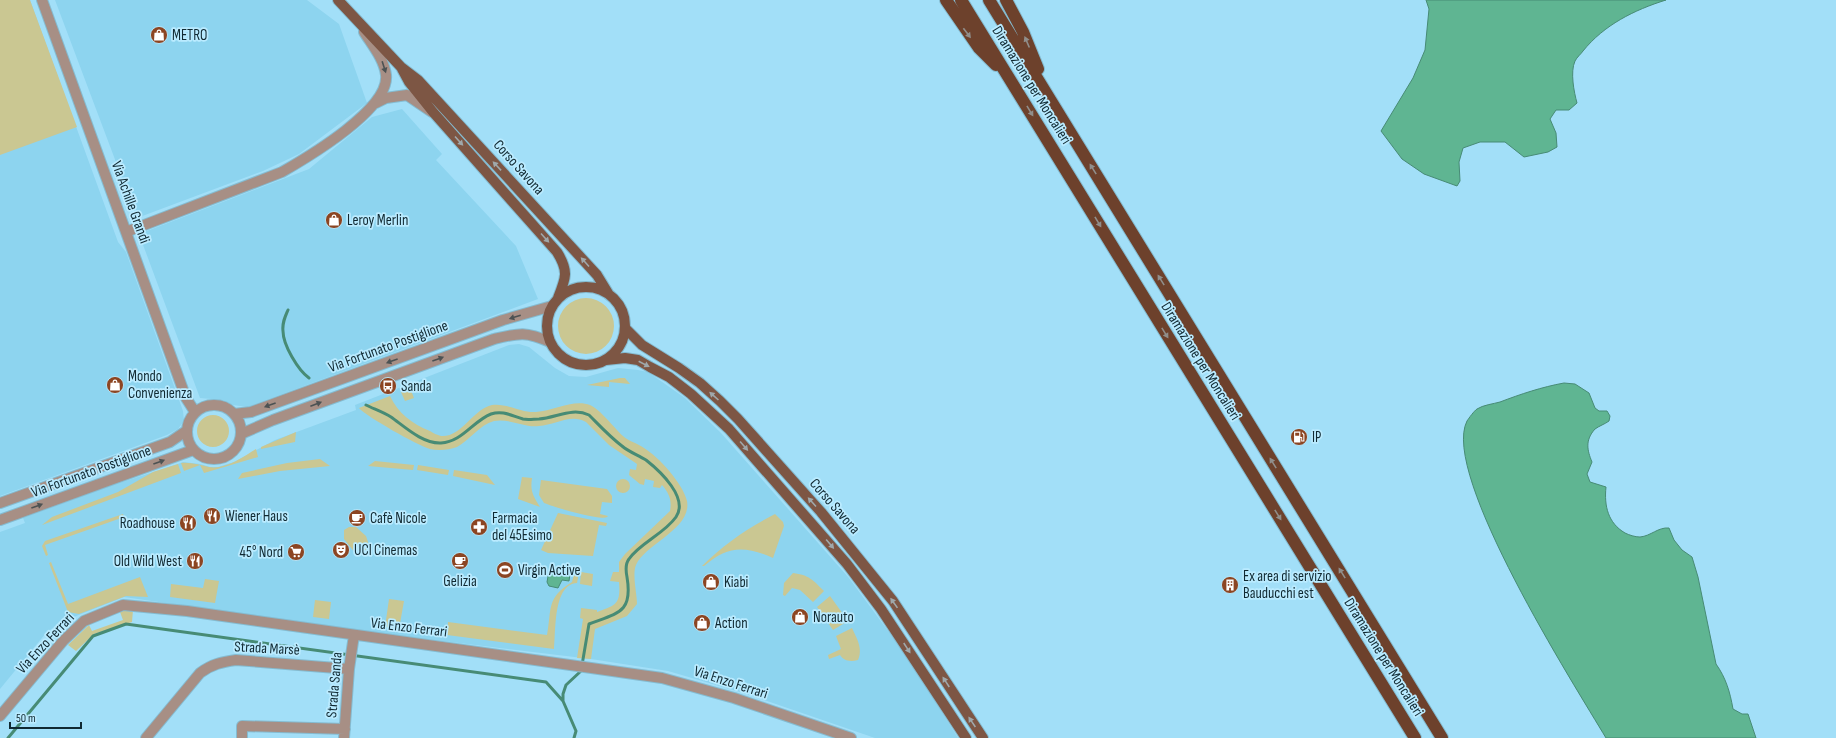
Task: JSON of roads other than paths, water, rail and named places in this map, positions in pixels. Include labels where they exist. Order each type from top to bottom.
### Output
[{"type":"highway","points":[[946,0],[978,48],[1010,78]]},
{"type":"highway","name":"Diramazione per Moncalieri","points":[[961,0],[1415,738]]},
{"type":"highway","name":"Diramazione per Moncalieri","points":[[989,0],[1442,738]]},
{"type":"highway","points":[[1006,0],[1030,50],[1045,91]]},
{"type":"main road","name":"Corso Savona","points":[[338,0],[357,22],[401,67],[418,80],[597,275],[608,293],[621,306],[626,329],[623,341],[616,352],[606,360]]},
{"type":"main road","name":"Corso Savona","points":[[401,67],[409,82],[433,112],[557,252],[566,270],[565,279],[547,318],[546,330],[550,342],[556,352],[564,359],[574,364],[585,366],[606,360],[625,358],[638,360],[656,370],[691,394],[729,429],[810,521],[860,581],[881,609],[966,738]]},
{"type":"main road","name":"Corso Savona","points":[[555,302],[569,290],[582,286],[596,287],[608,293]]},
{"type":"main road","name":"Corso Savona","points":[[626,329],[642,345],[685,372],[720,401],[821,512],[893,601],[983,738]]},
{"type":"street","name":"Via Achille Grandi","points":[[42,0],[186,398],[195,412]]},
{"type":"street","points":[[357,22],[376,50],[385,70],[385,87],[376,103]]},
{"type":"street","points":[[126,232],[282,172],[302,161],[340,135],[376,103],[386,98],[407,95],[433,112]]},
{"type":"street","name":"Via Fortunato Postiglione","points":[[234,414],[251,412],[555,302]]},
{"type":"street","name":"Via Fortunato Postiglione","points":[[241,434],[273,420],[494,339],[516,333],[528,334],[550,342]]},
{"type":"street","points":[[209,405],[218,405],[227,408],[234,414],[238,420],[241,434],[240,441],[232,452],[222,458],[215,459],[203,457],[193,450],[189,444],[186,431],[190,419],[195,412],[209,405]]},
{"type":"street","name":"Via Fortunato Postiglione","points":[[0,504],[170,442],[186,431]]},
{"type":"street","name":"Via Fortunato Postiglione","points":[[0,520],[193,450]]},
{"type":"street","name":"Via Enzo Ferrari","points":[[0,716],[63,642],[84,621],[123,605],[187,611],[354,635],[432,644],[588,666],[682,682],[851,738]]},
{"type":"street","name":"Strada Sanda","points":[[345,733],[349,666],[354,635]]},
{"type":"street","name":"Strada Marsè","points":[[146,738],[200,672],[221,662],[236,660],[349,666]]},
{"type":"street","points":[[242,738],[242,726],[345,733]]},
{"type":"waterway","points":[[288,310],[283,325],[284,337],[288,350],[300,369],[309,378]]},
{"type":"waterway","points":[[366,405],[391,417],[421,438],[434,443],[448,442],[455,439],[485,417],[495,413],[503,413],[523,419],[539,419],[570,412],[583,413],[589,415],[609,435],[625,448],[646,460],[665,478],[676,494],[679,502],[679,510],[676,517],[659,534],[639,548],[628,561],[626,566],[628,598],[625,605],[615,614],[589,624],[581,671],[566,685],[563,694],[563,701],[576,731],[574,738]]},
{"type":"waterway","points":[[8,738],[93,636],[126,624],[546,682],[563,701]]},
{"type":"place","name":"METRO","points":[[159,35]]},
{"type":"place","name":"Leroy Merlin","points":[[334,220]]},
{"type":"place","name":"Mondo Convenienza","points":[[115,385]]},
{"type":"place","name":"Sanda","points":[[388,386]]},
{"type":"place","name":"IP","points":[[1299,437]]},
{"type":"place","name":"Wiener Haus","points":[[212,516]]},
{"type":"place","name":"Cafè Nicole","points":[[357,518]]},
{"type":"place","name":"Roadhouse","points":[[188,523]]},
{"type":"place","name":"Farmacia del 45Esimo","points":[[479,527]]},
{"type":"place","name":"UCI Cinemas","points":[[341,550]]},
{"type":"place","name":"45° Nord","points":[[296,552]]},
{"type":"place","name":"Old Wild West","points":[[195,561]]},
{"type":"place","name":"Gelizia","points":[[460,561]]},
{"type":"place","name":"Virgin Active","points":[[505,570]]},
{"type":"place","name":"Kiabi","points":[[711,582]]},
{"type":"place","name":"Ex area di servizio Bauducchi est","points":[[1230,585]]},
{"type":"place","name":"Norauto","points":[[800,617]]},
{"type":"place","name":"Action","points":[[702,623]]}]
